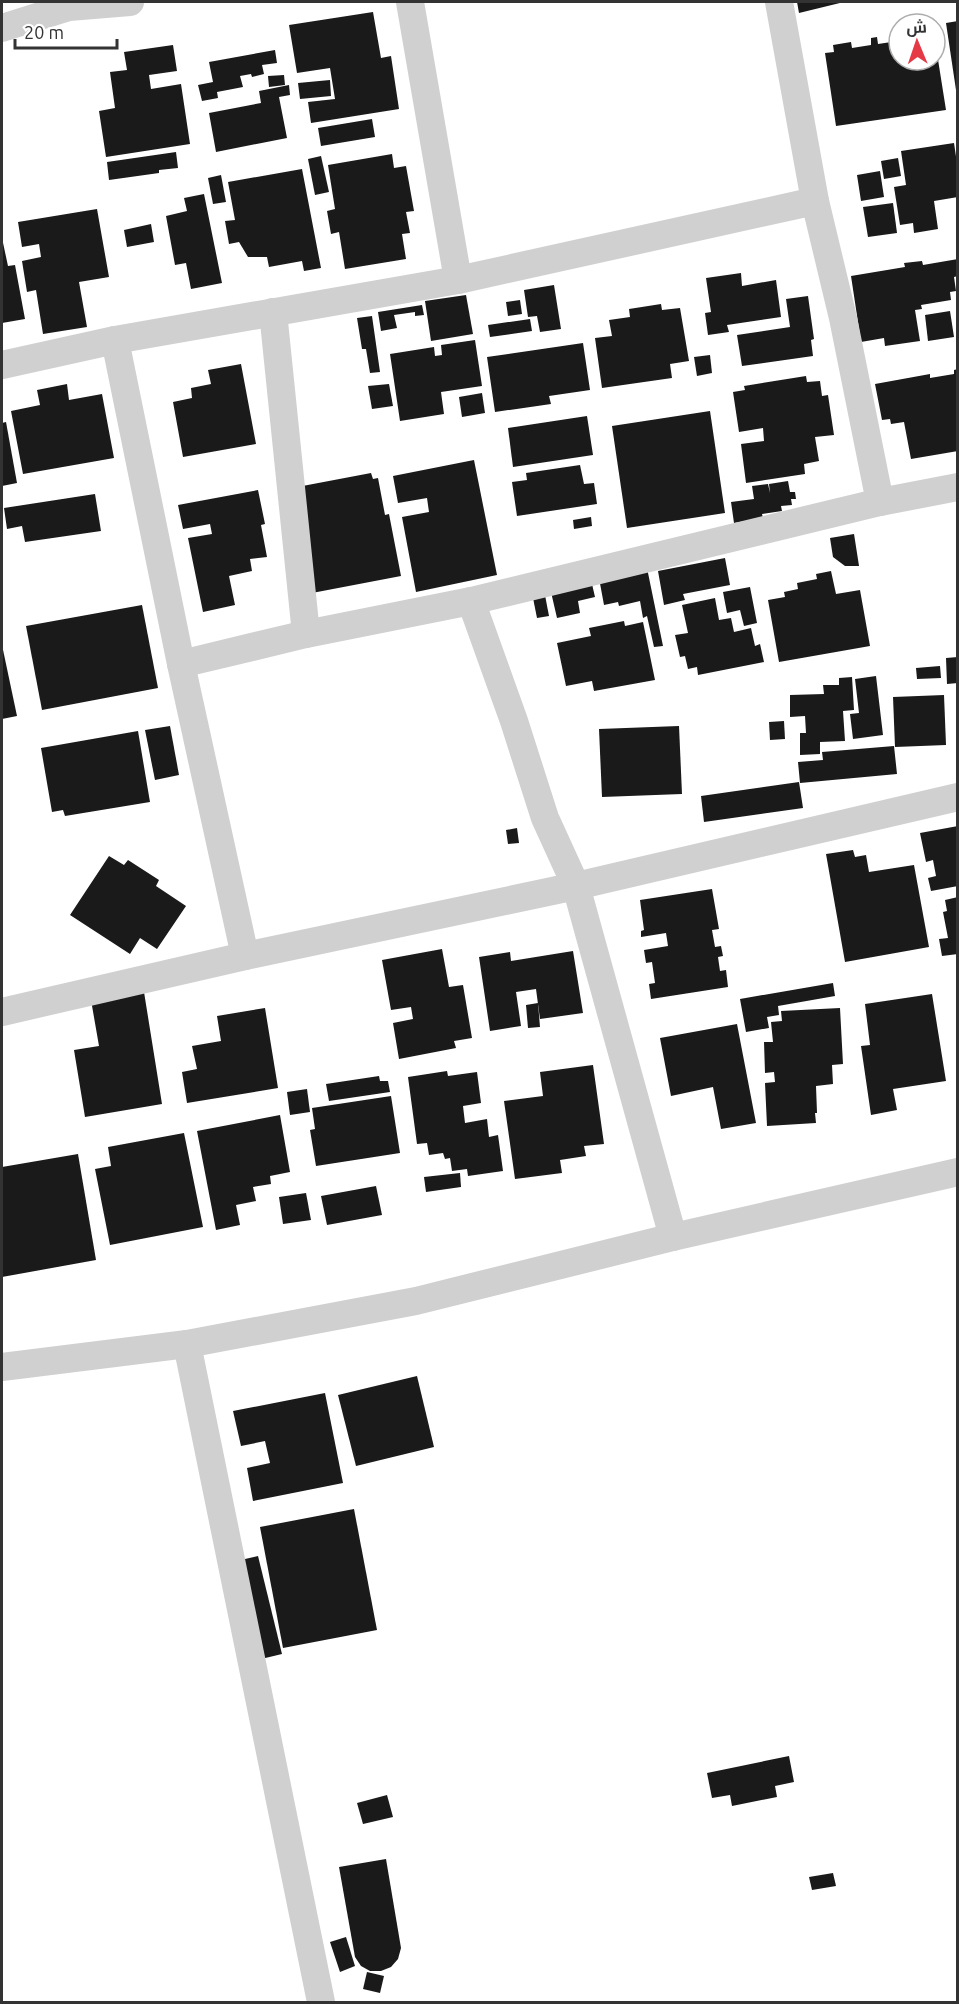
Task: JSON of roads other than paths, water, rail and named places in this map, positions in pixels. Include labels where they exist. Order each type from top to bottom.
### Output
[{"type":"street","points":[[2,28],[68,4],[130,2]]},
{"type":"street","points":[[410,2],[458,280]]},
{"type":"street","points":[[779,2],[815,201],[843,318],[880,502]]},
{"type":"street","points":[[2,365],[114,340],[458,280],[815,201]]},
{"type":"street","points":[[273,312],[306,634]]},
{"type":"street","points":[[114,340],[181,664],[245,956]]},
{"type":"street","points":[[181,664],[306,634],[471,601],[880,502],[957,488]]},
{"type":"street","points":[[471,601],[514,721],[545,818],[576,886],[673,1237]]},
{"type":"street","points":[[2,1012],[245,956],[576,886],[957,797]]},
{"type":"street","points":[[2,1367],[187,1344],[416,1301],[673,1237],[957,1172]]},
{"type":"street","points":[[187,1344],[321,2002]]}]
